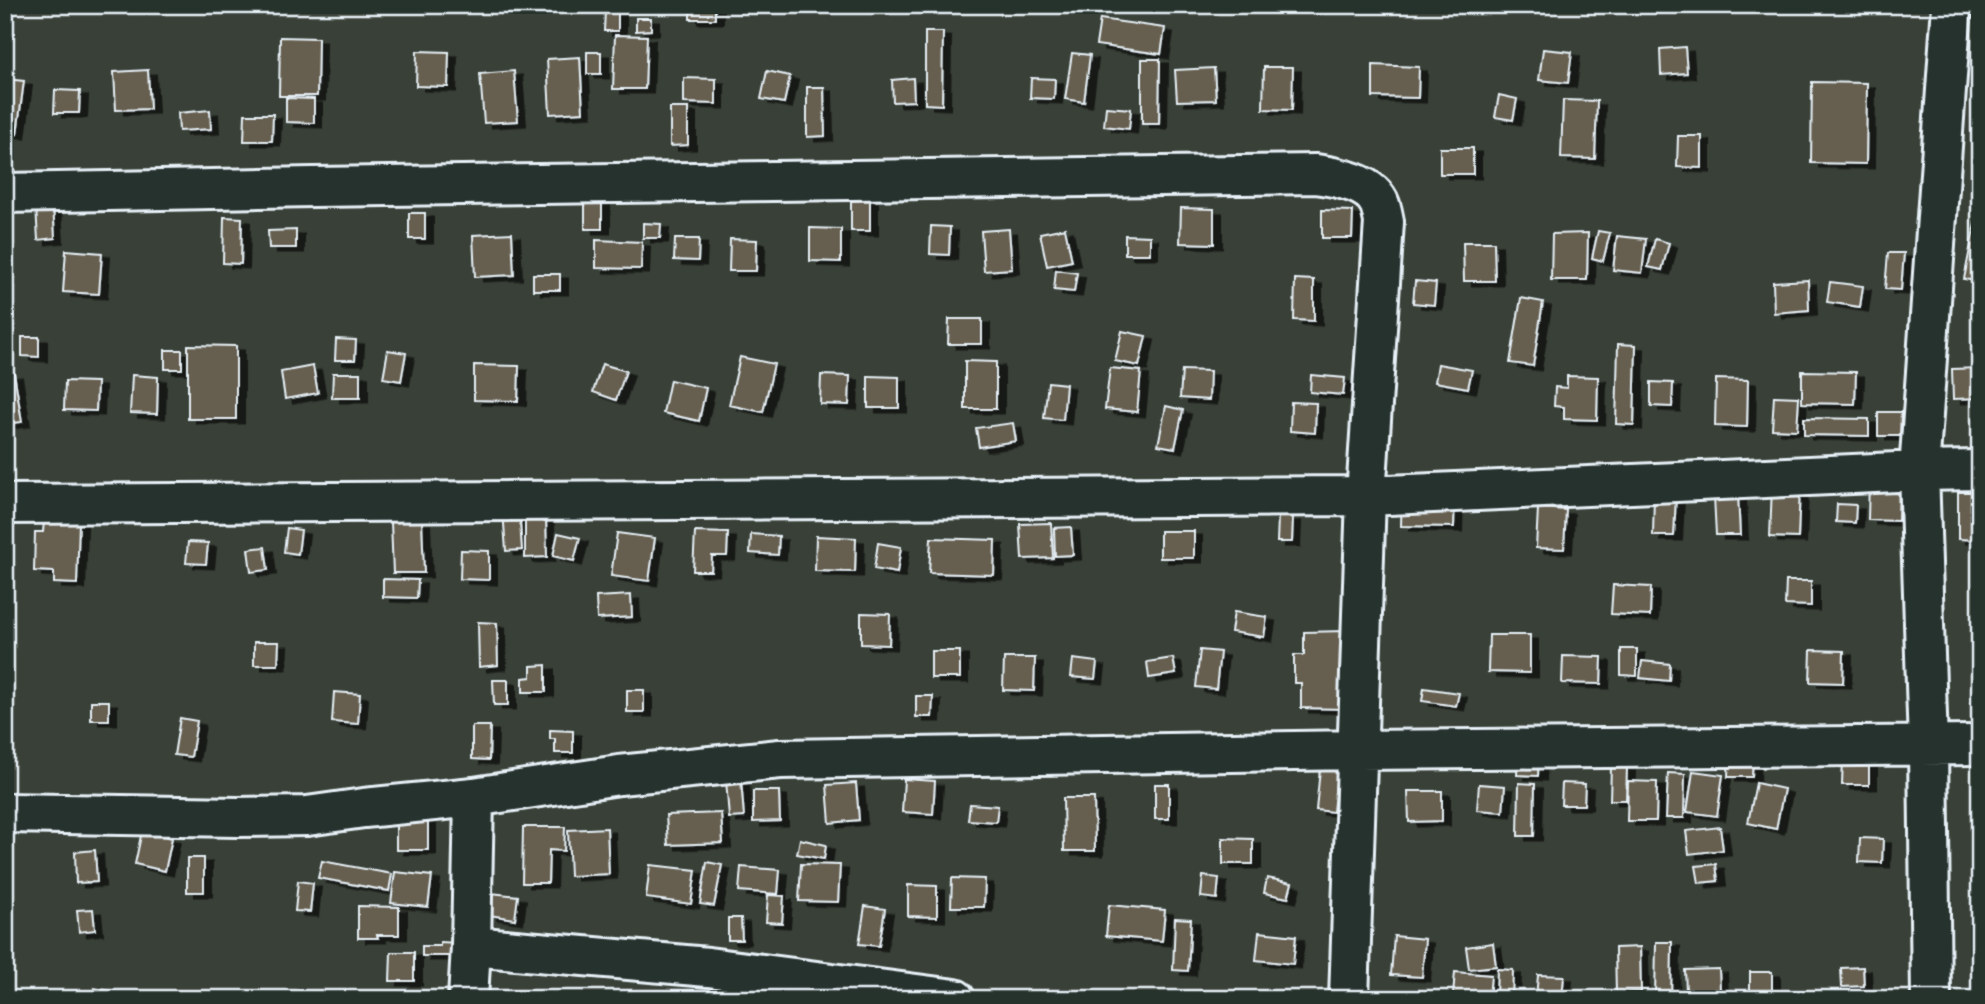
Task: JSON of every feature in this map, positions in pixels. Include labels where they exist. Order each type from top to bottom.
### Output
[{"type":"street","points":[[1931,999],[1928,746],[1919,471],[1952,5]]},
{"type":"street","points":[[5,193],[1316,174],[1363,186],[1380,202],[1384,222],[1366,496],[1349,999]]},
{"type":"street","points":[[5,503],[1366,496],[1980,470]]},
{"type":"street","points":[[5,813],[307,816],[474,797],[619,775],[780,759],[1358,750],[1980,745]]},
{"type":"street","points":[[468,999],[474,797]]},
{"type":"street","points":[[471,946],[708,967],[955,999]]},
{"type":"building","points":[[690,5],[715,5],[715,19],[690,19]]},
{"type":"building","points":[[605,11],[618,11],[618,31],[604,31]]},
{"type":"building","points":[[636,18],[651,18],[651,30],[636,31]]},
{"type":"building","points":[[1100,19],[1165,28],[1161,54],[1096,45]]},
{"type":"building","points":[[925,32],[943,32],[942,105],[925,104]]},
{"type":"building","points":[[615,35],[647,36],[645,89],[613,89]]},
{"type":"building","points":[[280,37],[318,38],[317,96],[279,96]]},
{"type":"building","points":[[1685,47],[1687,73],[1661,75],[1660,49]]},
{"type":"building","points":[[1543,49],[1572,52],[1568,83],[1539,80]]},
{"type":"building","points":[[417,51],[449,52],[448,87],[416,86]]},
{"type":"building","points":[[587,52],[601,52],[601,74],[587,74]]},
{"type":"building","points":[[1072,53],[1090,55],[1084,102],[1065,99]]},
{"type":"building","points":[[580,57],[583,112],[550,114],[547,59]]},
{"type":"building","points":[[1142,59],[1160,59],[1159,124],[1142,124]]},
{"type":"building","points":[[1373,65],[1419,67],[1418,98],[1373,97]]},
{"type":"building","points":[[1264,67],[1293,67],[1292,110],[1263,109]]},
{"type":"building","points":[[1214,68],[1216,100],[1177,101],[1175,70]]},
{"type":"building","points":[[148,70],[150,109],[116,110],[114,72]]},
{"type":"building","points":[[514,71],[518,121],[484,123],[480,74]]},
{"type":"building","points":[[767,71],[790,76],[784,103],[761,99]]},
{"type":"building","points":[[684,78],[716,79],[716,104],[684,103]]},
{"type":"building","points":[[913,78],[914,101],[893,102],[892,80]]},
{"type":"building","points":[[1031,78],[1055,79],[1054,99],[1030,98]]},
{"type":"building","points":[[5,79],[24,81],[17,134],[5,132]]},
{"type":"building","points":[[1812,82],[1867,83],[1866,164],[1811,163]]},
{"type":"building","points":[[807,87],[824,87],[825,136],[807,137]]},
{"type":"building","points":[[55,90],[80,91],[79,113],[54,113]]},
{"type":"building","points":[[1499,95],[1517,99],[1513,120],[1495,117]]},
{"type":"building","points":[[286,98],[314,99],[314,123],[286,122]]},
{"type":"building","points":[[1563,100],[1597,101],[1595,159],[1561,158]]},
{"type":"building","points":[[1106,107],[1131,109],[1129,129],[1104,126]]},
{"type":"building","points":[[670,108],[688,108],[688,145],[670,146]]},
{"type":"building","points":[[210,110],[211,129],[179,131],[178,113]]},
{"type":"building","points":[[245,114],[273,114],[272,141],[244,141]]},
{"type":"building","points":[[1678,136],[1702,136],[1702,168],[1677,167]]},
{"type":"building","points":[[1440,148],[1473,148],[1473,174],[1440,174]]},
{"type":"building","points":[[851,199],[870,199],[870,231],[851,231]]},
{"type":"building","points":[[585,200],[602,200],[602,229],[585,229]]},
{"type":"building","points":[[53,205],[55,238],[38,240],[36,206]]},
{"type":"building","points":[[1181,208],[1214,209],[1214,244],[1180,243]]},
{"type":"building","points":[[1322,210],[1353,211],[1352,238],[1322,238]]},
{"type":"building","points":[[409,213],[425,213],[425,239],[409,239]]},
{"type":"building","points":[[1977,214],[1980,214],[1980,282],[1964,279]]},
{"type":"building","points":[[224,217],[242,218],[241,264],[223,263]]},
{"type":"building","points":[[643,223],[661,224],[660,238],[643,238]]},
{"type":"building","points":[[931,226],[950,227],[949,255],[930,254]]},
{"type":"building","points":[[810,228],[841,229],[841,262],[810,261]]},
{"type":"building","points":[[1065,228],[1072,261],[1047,266],[1040,233]]},
{"type":"building","points":[[1009,229],[1012,269],[984,271],[981,231]]},
{"type":"building","points":[[296,230],[296,248],[269,248],[268,231]]},
{"type":"building","points":[[1598,231],[1610,233],[1603,261],[1592,258]]},
{"type":"building","points":[[512,233],[514,275],[475,277],[473,235]]},
{"type":"building","points":[[1588,233],[1587,280],[1551,280],[1552,234]]},
{"type":"building","points":[[1125,235],[1150,236],[1150,254],[1125,254]]},
{"type":"building","points":[[1617,236],[1646,239],[1642,273],[1613,270]]},
{"type":"building","points":[[675,239],[699,239],[698,261],[674,260]]},
{"type":"building","points":[[730,239],[757,240],[756,271],[729,271]]},
{"type":"building","points":[[1655,239],[1669,243],[1662,270],[1648,267]]},
{"type":"building","points":[[596,240],[642,242],[641,269],[596,268]]},
{"type":"building","points":[[1463,242],[1494,242],[1495,281],[1464,281]]},
{"type":"building","points":[[66,250],[102,253],[99,294],[63,292]]},
{"type":"building","points":[[1888,253],[1904,253],[1901,290],[1885,289]]},
{"type":"building","points":[[1056,270],[1077,273],[1074,292],[1054,290]]},
{"type":"building","points":[[533,274],[560,274],[560,290],[533,290]]},
{"type":"building","points":[[1295,279],[1314,280],[1314,321],[1294,320]]},
{"type":"building","points":[[1808,280],[1809,310],[1774,313],[1773,282]]},
{"type":"building","points":[[1415,281],[1436,283],[1434,305],[1413,303]]},
{"type":"building","points":[[1830,282],[1863,286],[1860,307],[1827,302]]},
{"type":"building","points":[[1521,298],[1543,302],[1533,366],[1510,363]]},
{"type":"building","points":[[949,319],[982,319],[982,344],[948,344]]},
{"type":"building","points":[[1122,331],[1146,336],[1139,366],[1115,361]]},
{"type":"building","points":[[22,337],[39,337],[39,357],[22,356]]},
{"type":"building","points":[[336,339],[356,340],[355,360],[335,360]]},
{"type":"building","points":[[1618,344],[1636,345],[1634,425],[1616,424]]},
{"type":"building","points":[[188,345],[236,346],[236,419],[188,419]]},
{"type":"building","points":[[165,350],[182,350],[182,369],[165,369]]},
{"type":"building","points":[[388,350],[406,353],[401,381],[383,378]]},
{"type":"building","points":[[740,357],[774,364],[763,412],[729,405]]},
{"type":"building","points":[[965,361],[996,362],[996,409],[965,409]]},
{"type":"building","points":[[602,364],[626,371],[616,400],[593,392]]},
{"type":"building","points":[[1438,364],[1472,370],[1468,388],[1435,382]]},
{"type":"building","points":[[474,365],[519,366],[518,401],[474,400]]},
{"type":"building","points":[[313,366],[318,393],[285,399],[281,372]]},
{"type":"building","points":[[1110,368],[1141,371],[1137,412],[1105,409]]},
{"type":"building","points":[[1980,368],[1980,398],[1953,399],[1952,369]]},
{"type":"building","points":[[1182,370],[1210,371],[1209,400],[1180,398]]},
{"type":"building","points":[[1802,371],[1856,372],[1855,404],[1802,403]]},
{"type":"building","points":[[14,373],[22,422],[5,424],[5,374]]},
{"type":"building","points":[[333,373],[360,373],[360,398],[332,398]]},
{"type":"building","points":[[132,375],[158,377],[157,414],[130,413]]},
{"type":"building","points":[[821,375],[850,376],[849,405],[820,404]]},
{"type":"building","points":[[1311,375],[1345,378],[1343,395],[1310,392]]},
{"type":"building","points":[[868,376],[899,377],[899,408],[868,408]]},
{"type":"building","points":[[1567,376],[1598,377],[1597,420],[1564,419],[1564,407],[1554,406],[1555,387],[1567,388]]},
{"type":"building","points":[[1716,379],[1748,380],[1747,427],[1715,426]]},
{"type":"building","points":[[670,380],[706,388],[699,421],[663,413]]},
{"type":"building","points":[[65,381],[97,382],[96,411],[64,410]]},
{"type":"building","points":[[1048,382],[1066,384],[1063,420],[1044,418]]},
{"type":"building","points":[[1651,382],[1673,383],[1672,407],[1651,406]]},
{"type":"building","points":[[1774,396],[1799,397],[1797,430],[1772,429]]},
{"type":"building","points":[[1291,402],[1316,403],[1315,433],[1290,431]]},
{"type":"building","points":[[1166,406],[1183,410],[1175,448],[1158,445]]},
{"type":"building","points":[[1878,412],[1901,412],[1900,436],[1878,436]]},
{"type":"building","points":[[1804,418],[1869,419],[1869,436],[1804,435]]},
{"type":"building","points":[[1013,423],[1016,441],[979,447],[976,428]]},
{"type":"building","points":[[1869,479],[1899,480],[1898,521],[1868,520]]},
{"type":"building","points":[[1772,486],[1800,486],[1798,538],[1770,537]]},
{"type":"building","points":[[1402,490],[1455,491],[1454,527],[1401,526]]},
{"type":"building","points":[[1958,492],[1980,492],[1980,540],[1958,539]]},
{"type":"building","points":[[1654,495],[1676,495],[1674,536],[1653,536]]},
{"type":"building","points":[[1738,495],[1740,535],[1716,535],[1714,496]]},
{"type":"building","points":[[1837,504],[1856,505],[1855,523],[1836,522]]},
{"type":"building","points":[[1538,508],[1566,510],[1564,549],[1536,548]]},
{"type":"building","points":[[519,509],[522,550],[506,551],[503,510]]},
{"type":"building","points":[[525,517],[546,517],[547,557],[525,558]]},
{"type":"building","points":[[1278,517],[1293,517],[1292,542],[1277,542]]},
{"type":"building","points":[[44,521],[79,522],[77,584],[54,583],[54,572],[34,571],[35,532],[43,532]]},
{"type":"building","points":[[422,521],[424,573],[393,573],[391,522]]},
{"type":"building","points":[[1051,523],[1053,558],[1022,559],[1020,524]]},
{"type":"building","points":[[1071,527],[1073,555],[1055,556],[1054,528]]},
{"type":"building","points":[[287,528],[301,530],[298,554],[284,552]]},
{"type":"building","points":[[1160,531],[1194,531],[1194,558],[1160,558]]},
{"type":"building","points":[[695,532],[728,533],[727,556],[712,556],[711,571],[693,571]]},
{"type":"building","points":[[558,533],[580,538],[574,561],[553,556]]},
{"type":"building","points":[[617,533],[655,538],[649,581],[611,576]]},
{"type":"building","points":[[751,534],[779,536],[778,555],[750,553]]},
{"type":"building","points":[[816,536],[856,538],[855,572],[815,571]]},
{"type":"building","points":[[931,538],[995,540],[994,575],[929,573]]},
{"type":"building","points":[[188,542],[208,543],[206,564],[186,563]]},
{"type":"building","points":[[878,543],[901,547],[897,573],[874,569]]},
{"type":"building","points":[[265,547],[268,570],[251,572],[248,549]]},
{"type":"building","points":[[461,550],[489,551],[489,580],[460,579]]},
{"type":"building","points":[[383,579],[418,580],[417,598],[383,597]]},
{"type":"building","points":[[1786,581],[1811,581],[1811,606],[1785,605]]},
{"type":"building","points":[[1613,585],[1651,587],[1650,616],[1611,614]]},
{"type":"building","points":[[631,595],[632,617],[597,619],[596,597]]},
{"type":"building","points":[[1234,612],[1267,617],[1264,637],[1231,632]]},
{"type":"building","points":[[861,613],[890,614],[889,645],[861,644]]},
{"type":"building","points":[[478,622],[497,623],[498,665],[479,667]]},
{"type":"building","points":[[1345,631],[1345,709],[1301,708],[1301,683],[1294,683],[1294,655],[1304,655],[1304,632]]},
{"type":"building","points":[[1489,635],[1530,635],[1530,673],[1488,672]]},
{"type":"building","points":[[254,642],[279,642],[278,665],[254,665]]},
{"type":"building","points":[[1621,649],[1637,649],[1637,676],[1621,675]]},
{"type":"building","points":[[1200,650],[1220,652],[1216,689],[1196,687]]},
{"type":"building","points":[[1811,650],[1844,651],[1843,683],[1810,682]]},
{"type":"building","points":[[931,651],[960,651],[960,678],[931,678]]},
{"type":"building","points":[[1563,656],[1602,657],[1601,684],[1562,683]]},
{"type":"building","points":[[1004,658],[1035,658],[1034,691],[1003,690]]},
{"type":"building","points":[[1173,658],[1176,674],[1149,678],[1147,662]]},
{"type":"building","points":[[1073,659],[1097,662],[1095,679],[1071,677]]},
{"type":"building","points":[[1642,661],[1670,664],[1669,681],[1640,678]]},
{"type":"building","points":[[546,665],[546,692],[523,692],[523,678],[531,677],[531,666]]},
{"type":"building","points":[[493,680],[508,680],[508,705],[494,705]]},
{"type":"building","points":[[1424,688],[1459,693],[1456,706],[1422,701]]},
{"type":"building","points":[[627,690],[644,690],[644,712],[627,712]]},
{"type":"building","points":[[334,692],[360,694],[358,724],[332,722]]},
{"type":"building","points":[[916,696],[933,696],[932,717],[916,717]]},
{"type":"building","points":[[91,701],[109,701],[109,720],[91,720]]},
{"type":"building","points":[[180,718],[197,721],[191,757],[174,755]]},
{"type":"building","points":[[472,726],[490,726],[489,760],[472,759]]},
{"type":"building","points":[[550,730],[573,731],[573,753],[555,753],[555,739],[550,739]]},
{"type":"building","points":[[1729,750],[1753,751],[1752,777],[1728,777]]},
{"type":"building","points":[[1518,751],[1539,752],[1538,776],[1517,775]]},
{"type":"building","points":[[1843,757],[1869,757],[1869,785],[1842,785]]},
{"type":"building","points":[[1611,766],[1627,767],[1626,800],[1610,800]]},
{"type":"building","points":[[1320,769],[1337,771],[1333,812],[1316,810]]},
{"type":"building","points":[[1693,771],[1723,775],[1717,816],[1687,812]]},
{"type":"building","points":[[1668,773],[1685,774],[1684,818],[1666,818]]},
{"type":"building","points":[[741,779],[744,817],[729,818],[726,780]]},
{"type":"building","points":[[904,779],[935,781],[933,814],[902,812]]},
{"type":"building","points":[[1628,781],[1657,782],[1656,821],[1627,821]]},
{"type":"building","points":[[856,783],[859,820],[830,823],[827,785]]},
{"type":"building","points":[[1519,783],[1535,784],[1534,836],[1518,836]]},
{"type":"building","points":[[1562,783],[1585,784],[1584,805],[1561,805]]},
{"type":"building","points":[[1756,783],[1784,789],[1776,829],[1748,823]]},
{"type":"building","points":[[1155,784],[1169,784],[1169,819],[1155,819]]},
{"type":"building","points":[[1479,784],[1505,786],[1503,812],[1477,810]]},
{"type":"building","points":[[753,791],[779,791],[780,821],[753,822]]},
{"type":"building","points":[[1408,791],[1442,791],[1442,821],[1409,822]]},
{"type":"building","points":[[1063,798],[1094,798],[1095,851],[1064,851]]},
{"type":"building","points":[[970,804],[998,806],[996,822],[968,820]]},
{"type":"building","points":[[721,813],[723,843],[668,845],[666,815]]},
{"type":"building","points":[[396,819],[428,819],[428,850],[396,850]]},
{"type":"building","points":[[523,827],[565,827],[564,851],[549,850],[548,883],[522,883]]},
{"type":"building","points":[[1720,827],[1723,850],[1689,854],[1686,831]]},
{"type":"building","points":[[607,828],[609,874],[570,876],[568,830]]},
{"type":"building","points":[[142,831],[172,838],[165,871],[135,864]]},
{"type":"building","points":[[1223,838],[1253,839],[1253,864],[1223,864]]},
{"type":"building","points":[[1860,838],[1883,839],[1882,863],[1859,862]]},
{"type":"building","points":[[800,839],[826,845],[824,859],[797,854]]},
{"type":"building","points":[[95,850],[97,882],[76,883],[75,852]]},
{"type":"building","points":[[187,858],[204,858],[204,892],[187,892]]},
{"type":"building","points":[[322,861],[392,874],[389,891],[318,878]]},
{"type":"building","points":[[707,862],[722,865],[714,906],[700,904]]},
{"type":"building","points":[[801,864],[840,865],[838,902],[799,901]]},
{"type":"building","points":[[1716,864],[1718,881],[1699,883],[1696,866]]},
{"type":"building","points":[[650,865],[696,870],[691,904],[646,898]]},
{"type":"building","points":[[741,867],[780,870],[778,894],[739,891]]},
{"type":"building","points":[[395,872],[432,876],[428,907],[391,903]]},
{"type":"building","points":[[1203,876],[1219,878],[1217,899],[1201,897]]},
{"type":"building","points":[[952,878],[985,879],[984,907],[951,907]]},
{"type":"building","points":[[1267,878],[1292,883],[1288,898],[1264,893]]},
{"type":"building","points":[[298,881],[313,883],[310,912],[295,911]]},
{"type":"building","points":[[908,885],[937,886],[937,917],[908,916]]},
{"type":"building","points":[[491,893],[518,896],[515,919],[489,915]]},
{"type":"building","points":[[768,895],[784,896],[782,923],[766,922]]},
{"type":"building","points":[[1109,905],[1165,910],[1162,941],[1106,936]]},
{"type":"building","points":[[358,906],[399,907],[399,935],[358,938]]},
{"type":"building","points":[[865,906],[885,909],[879,946],[859,944]]},
{"type":"building","points":[[93,909],[95,930],[79,932],[77,910]]},
{"type":"building","points":[[728,918],[741,918],[742,940],[728,940]]},
{"type":"building","points":[[1175,918],[1191,919],[1188,971],[1173,970]]},
{"type":"building","points":[[1259,932],[1296,936],[1293,964],[1256,960]]},
{"type":"building","points":[[1394,936],[1425,939],[1422,977],[1391,975]]},
{"type":"building","points":[[440,942],[458,943],[459,956],[422,956],[422,946],[440,946]]},
{"type":"building","points":[[1656,942],[1672,942],[1671,999],[1655,999]]},
{"type":"building","points":[[1493,943],[1496,966],[1469,969],[1466,947]]},
{"type":"building","points":[[1640,947],[1641,992],[1616,993],[1615,948]]},
{"type":"building","points":[[391,952],[414,952],[414,981],[390,981]]},
{"type":"building","points":[[1863,967],[1864,986],[1842,987],[1841,968]]},
{"type":"building","points":[[1497,969],[1513,970],[1512,999],[1496,999]]},
{"type":"building","points":[[1719,969],[1720,990],[1686,991],[1685,970]]},
{"type":"building","points":[[1455,972],[1491,975],[1489,997],[1453,995]]},
{"type":"building","points":[[1750,972],[1772,972],[1772,999],[1750,999]]},
{"type":"building","points":[[1538,975],[1564,976],[1562,999],[1536,998]]},
{"type":"building","points":[[94,988],[128,994],[128,999],[92,999]]},
{"type":"building","points":[[532,994],[572,994],[572,999],[532,999]]}]
